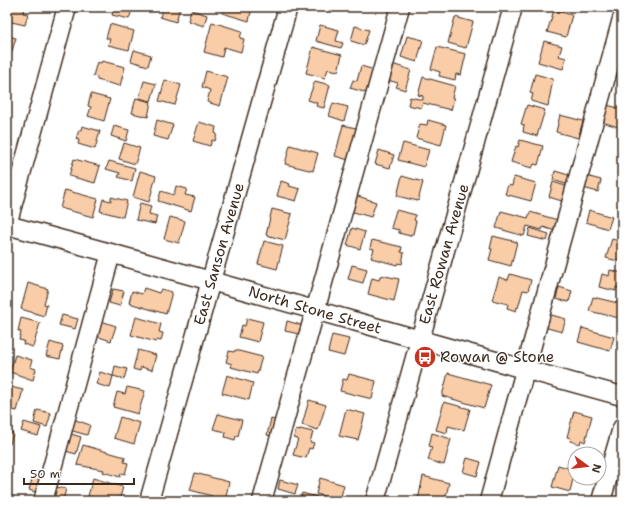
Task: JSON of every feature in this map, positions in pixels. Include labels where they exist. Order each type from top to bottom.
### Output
[{"type":"street","points":[[7,225],[67,7]]},
{"type":"street","name":"East Sanson Avenue","points":[[149,501],[288,7]]},
{"type":"street","points":[[262,501],[400,7]]},
{"type":"street","name":"East Rowan Avenue","points":[[375,501],[513,7]]},
{"type":"street","points":[[489,501],[622,19]]},
{"type":"street","name":"North Stone Street","points":[[7,225],[622,396]]},
{"type":"street","points":[[42,501],[111,253]]},
{"type":"street","points":[[601,501],[622,428]]},
{"type":"building","points":[[7,7],[25,7],[23,13],[28,14],[25,25],[7,21]]},
{"type":"building","points":[[114,7],[133,7],[129,19],[112,15]]},
{"type":"building","points":[[163,7],[180,7],[176,22],[160,17]]},
{"type":"building","points":[[223,7],[252,7],[249,21],[222,13]]},
{"type":"building","points":[[191,10],[207,15],[204,26],[188,21]]},
{"type":"building","points":[[554,10],[572,15],[566,37],[547,32]]},
{"type":"building","points":[[455,17],[473,22],[466,48],[448,43]]},
{"type":"building","points":[[212,22],[242,31],[240,38],[244,39],[241,52],[224,47],[222,57],[204,52]]},
{"type":"building","points":[[110,24],[134,31],[129,50],[108,45],[110,39],[106,38]]},
{"type":"building","points":[[320,25],[339,30],[336,41],[343,43],[341,48],[316,41]]},
{"type":"building","points":[[355,26],[369,30],[364,45],[351,41]]},
{"type":"building","points":[[7,36],[16,38],[11,54],[7,53]]},
{"type":"building","points":[[407,36],[423,40],[417,62],[401,57]]},
{"type":"building","points":[[544,41],[562,46],[559,56],[566,58],[563,69],[538,62]]},
{"type":"building","points":[[313,47],[342,55],[338,71],[328,69],[325,78],[306,73]]},
{"type":"building","points":[[437,47],[466,54],[461,75],[456,74],[455,80],[439,76],[440,72],[431,69]]},
{"type":"building","points":[[134,50],[151,55],[148,66],[131,61]]},
{"type":"building","points":[[620,60],[622,61],[622,77],[616,75]]},
{"type":"building","points":[[102,61],[125,67],[120,86],[97,80],[97,77],[93,76],[97,62],[101,63]]},
{"type":"building","points":[[392,64],[411,70],[405,90],[396,87],[398,83],[387,80]]},
{"type":"building","points":[[361,66],[378,71],[371,94],[350,88],[353,80],[357,81]]},
{"type":"building","points":[[206,71],[228,77],[220,106],[207,102],[210,90],[202,87]]},
{"type":"building","points":[[535,74],[553,79],[548,106],[531,101],[533,94],[530,93]]},
{"type":"building","points":[[423,77],[455,86],[451,110],[423,103],[421,108],[408,105],[410,97],[423,100],[423,96],[418,95]]},
{"type":"building","points":[[165,80],[181,85],[175,105],[159,101]]},
{"type":"building","points":[[144,81],[156,84],[151,101],[139,98]]},
{"type":"building","points":[[315,81],[330,85],[324,108],[316,106],[317,103],[308,100]]},
{"type":"building","points":[[91,94],[110,99],[104,121],[88,116],[91,107],[88,106]]},
{"type":"building","points":[[136,98],[151,102],[148,117],[132,113]]},
{"type":"building","points":[[333,103],[348,107],[344,121],[329,116]]},
{"type":"building","points":[[527,105],[545,110],[537,136],[523,132],[524,125],[521,124]]},
{"type":"building","points":[[607,105],[622,109],[618,127],[602,122]]},
{"type":"building","points":[[560,115],[583,121],[578,138],[556,132]]},
{"type":"building","points":[[157,120],[173,125],[168,140],[153,136]]},
{"type":"building","points":[[428,120],[446,125],[441,145],[416,138],[420,124],[427,125]]},
{"type":"building","points":[[199,122],[216,127],[215,133],[217,134],[215,141],[212,140],[210,146],[193,141]]},
{"type":"building","points":[[343,125],[360,129],[352,161],[335,156]]},
{"type":"building","points":[[82,126],[100,131],[95,149],[78,144],[79,140],[76,139]]},
{"type":"building","points":[[114,126],[129,130],[126,141],[111,136]]},
{"type":"building","points":[[520,140],[543,146],[538,165],[534,164],[532,168],[511,162],[516,146],[518,147]]},
{"type":"building","points":[[124,143],[140,148],[135,164],[119,159]]},
{"type":"building","points":[[403,143],[429,150],[424,167],[398,160]]},
{"type":"building","points":[[290,145],[318,153],[313,171],[285,164]]},
{"type":"building","points":[[379,150],[394,155],[390,168],[375,164]]},
{"type":"building","points":[[74,159],[100,166],[95,183],[69,176]]},
{"type":"building","points":[[109,161],[135,168],[132,181],[118,177],[120,173],[106,169]]},
{"type":"building","points":[[140,171],[156,176],[149,202],[133,197]]},
{"type":"building","points":[[555,171],[572,176],[569,185],[553,180]]},
{"type":"building","points":[[402,176],[423,182],[418,201],[397,196]]},
{"type":"building","points":[[586,176],[601,180],[598,192],[583,188]]},
{"type":"building","points":[[514,177],[536,183],[531,201],[505,194],[508,185],[512,186]]},
{"type":"building","points":[[281,181],[290,184],[289,186],[300,189],[296,201],[277,196]]},
{"type":"building","points":[[553,182],[569,187],[565,202],[549,197]]},
{"type":"building","points":[[176,186],[187,189],[185,195],[195,197],[191,211],[158,201],[161,191],[174,195]]},
{"type":"building","points":[[65,190],[98,199],[93,217],[60,208]]},
{"type":"building","points":[[355,195],[376,202],[371,217],[350,211]]},
{"type":"building","points":[[111,197],[127,201],[123,217],[100,211],[103,199],[111,201]]},
{"type":"building","points":[[140,203],[151,206],[149,214],[157,216],[155,224],[136,220]]},
{"type":"building","points":[[272,209],[292,214],[285,240],[266,235]]},
{"type":"building","points":[[396,210],[416,215],[413,234],[410,236],[399,233],[399,230],[391,228]]},
{"type":"building","points":[[589,210],[612,217],[608,229],[586,222]]},
{"type":"building","points":[[501,211],[528,218],[530,212],[558,220],[555,231],[543,227],[542,230],[527,226],[524,236],[496,228]]},
{"type":"building","points":[[170,217],[185,221],[179,243],[164,239]]},
{"type":"building","points":[[352,228],[365,232],[360,249],[347,245]]},
{"type":"building","points":[[530,228],[549,234],[547,241],[528,236]]},
{"type":"building","points":[[493,236],[517,242],[511,266],[489,260]]},
{"type":"building","points":[[612,239],[622,242],[622,262],[606,258]]},
{"type":"building","points":[[372,240],[402,247],[401,252],[404,253],[402,264],[398,263],[397,265],[371,258],[374,249],[370,248]]},
{"type":"building","points":[[264,241],[283,246],[277,269],[258,264]]},
{"type":"building","points":[[352,265],[367,269],[363,283],[348,279]]},
{"type":"building","points":[[610,270],[622,273],[622,289],[616,287],[616,291],[599,287],[602,274],[609,276]]},
{"type":"building","points":[[510,274],[531,280],[528,291],[523,290],[516,311],[507,308],[508,304],[492,300],[499,277],[508,280]]},
{"type":"building","points":[[381,275],[399,279],[394,301],[368,294],[372,278],[379,280]]},
{"type":"building","points":[[28,283],[48,289],[44,304],[47,305],[44,316],[21,309]]},
{"type":"building","points":[[559,287],[572,291],[569,302],[556,299]]},
{"type":"building","points":[[144,288],[159,293],[161,289],[172,292],[166,314],[129,303],[132,291],[142,294]]},
{"type":"building","points":[[113,289],[124,291],[120,306],[109,303]]},
{"type":"building","points":[[593,297],[622,304],[619,318],[589,311]]},
{"type":"building","points":[[548,314],[566,319],[562,332],[544,327]]},
{"type":"building","points":[[62,315],[78,319],[75,329],[59,325]]},
{"type":"building","points":[[136,317],[161,324],[159,332],[163,333],[161,341],[157,340],[156,342],[131,335]]},
{"type":"building","points":[[21,318],[40,323],[33,347],[23,344],[24,341],[19,340],[21,332],[18,331]]},
{"type":"building","points":[[247,318],[263,322],[258,342],[239,337],[242,325],[245,326]]},
{"type":"building","points":[[101,321],[116,326],[111,341],[96,336]]},
{"type":"building","points":[[287,321],[301,325],[299,334],[285,331]]},
{"type":"building","points":[[582,328],[614,337],[610,351],[578,342]]},
{"type":"building","points":[[332,335],[349,339],[344,356],[328,352]]},
{"type":"building","points":[[50,342],[63,346],[60,359],[46,356]]},
{"type":"building","points":[[138,350],[156,355],[152,370],[141,367],[140,371],[133,369]]},
{"type":"building","points":[[235,350],[262,357],[257,374],[231,367],[232,364],[226,362],[229,351],[234,352]]},
{"type":"building","points":[[15,355],[32,360],[30,367],[36,369],[33,380],[10,372]]},
{"type":"building","points":[[115,366],[127,369],[124,379],[113,376]]},
{"type":"building","points":[[100,372],[113,376],[110,388],[96,384]]},
{"type":"building","points":[[448,373],[491,385],[484,408],[442,396]]},
{"type":"building","points":[[349,374],[376,381],[372,399],[340,391],[343,379],[347,380]]},
{"type":"building","points":[[227,375],[253,383],[249,400],[222,393]]},
{"type":"building","points":[[7,386],[23,390],[17,411],[7,409]]},
{"type":"building","points":[[127,387],[145,391],[138,414],[113,407],[117,392],[125,394]]},
{"type":"building","points":[[309,400],[326,405],[318,430],[302,425]]},
{"type":"building","points":[[444,402],[470,409],[464,430],[448,426],[447,433],[436,430]]},
{"type":"building","points":[[346,409],[365,414],[358,440],[339,436]]},
{"type":"building","points":[[37,410],[51,413],[47,427],[34,423]]},
{"type":"building","points":[[574,411],[592,416],[585,442],[581,440],[580,444],[570,441],[571,438],[567,437]]},
{"type":"building","points":[[218,414],[242,420],[238,436],[236,436],[235,440],[225,437],[226,432],[213,429]]},
{"type":"building","points":[[120,417],[140,423],[134,444],[114,438]]},
{"type":"building","points":[[73,419],[90,425],[87,435],[69,430]]},
{"type":"building","points":[[271,419],[282,422],[278,438],[267,435]]},
{"type":"building","points":[[24,422],[41,427],[38,436],[21,431]]},
{"type":"building","points":[[7,426],[12,427],[10,432],[13,433],[10,444],[7,443]]},
{"type":"building","points":[[300,429],[313,432],[310,442],[314,443],[312,449],[309,448],[306,458],[293,455],[298,439],[294,438],[296,430],[300,431]]},
{"type":"building","points":[[68,433],[81,437],[76,454],[62,450]]},
{"type":"building","points":[[432,433],[451,439],[444,465],[428,460],[432,447],[429,446]]},
{"type":"building","points":[[83,445],[125,457],[124,462],[128,463],[125,474],[121,473],[120,477],[103,472],[104,470],[77,465]]},
{"type":"building","points":[[467,458],[481,462],[477,476],[463,472]]},
{"type":"building","points":[[558,465],[567,468],[567,486],[571,486],[570,492],[552,487]]},
{"type":"building","points":[[195,473],[229,482],[225,501],[210,501],[212,496],[190,490]]},
{"type":"building","points":[[33,476],[47,480],[42,494],[29,490]]},
{"type":"building","points":[[423,476],[449,483],[445,501],[418,500]]},
{"type":"building","points":[[93,478],[123,487],[119,501],[106,501],[88,496]]},
{"type":"building","points":[[320,478],[344,485],[340,500],[316,494]]},
{"type":"building","points":[[280,480],[298,485],[295,494],[278,489]]},
{"type":"building","points":[[52,486],[66,489],[63,500],[50,497]]},
{"type":"building","points":[[302,493],[317,497],[316,501],[300,501]]},
{"type":"place","name":"Rowan @ Stone","points":[[425,357]]}]
